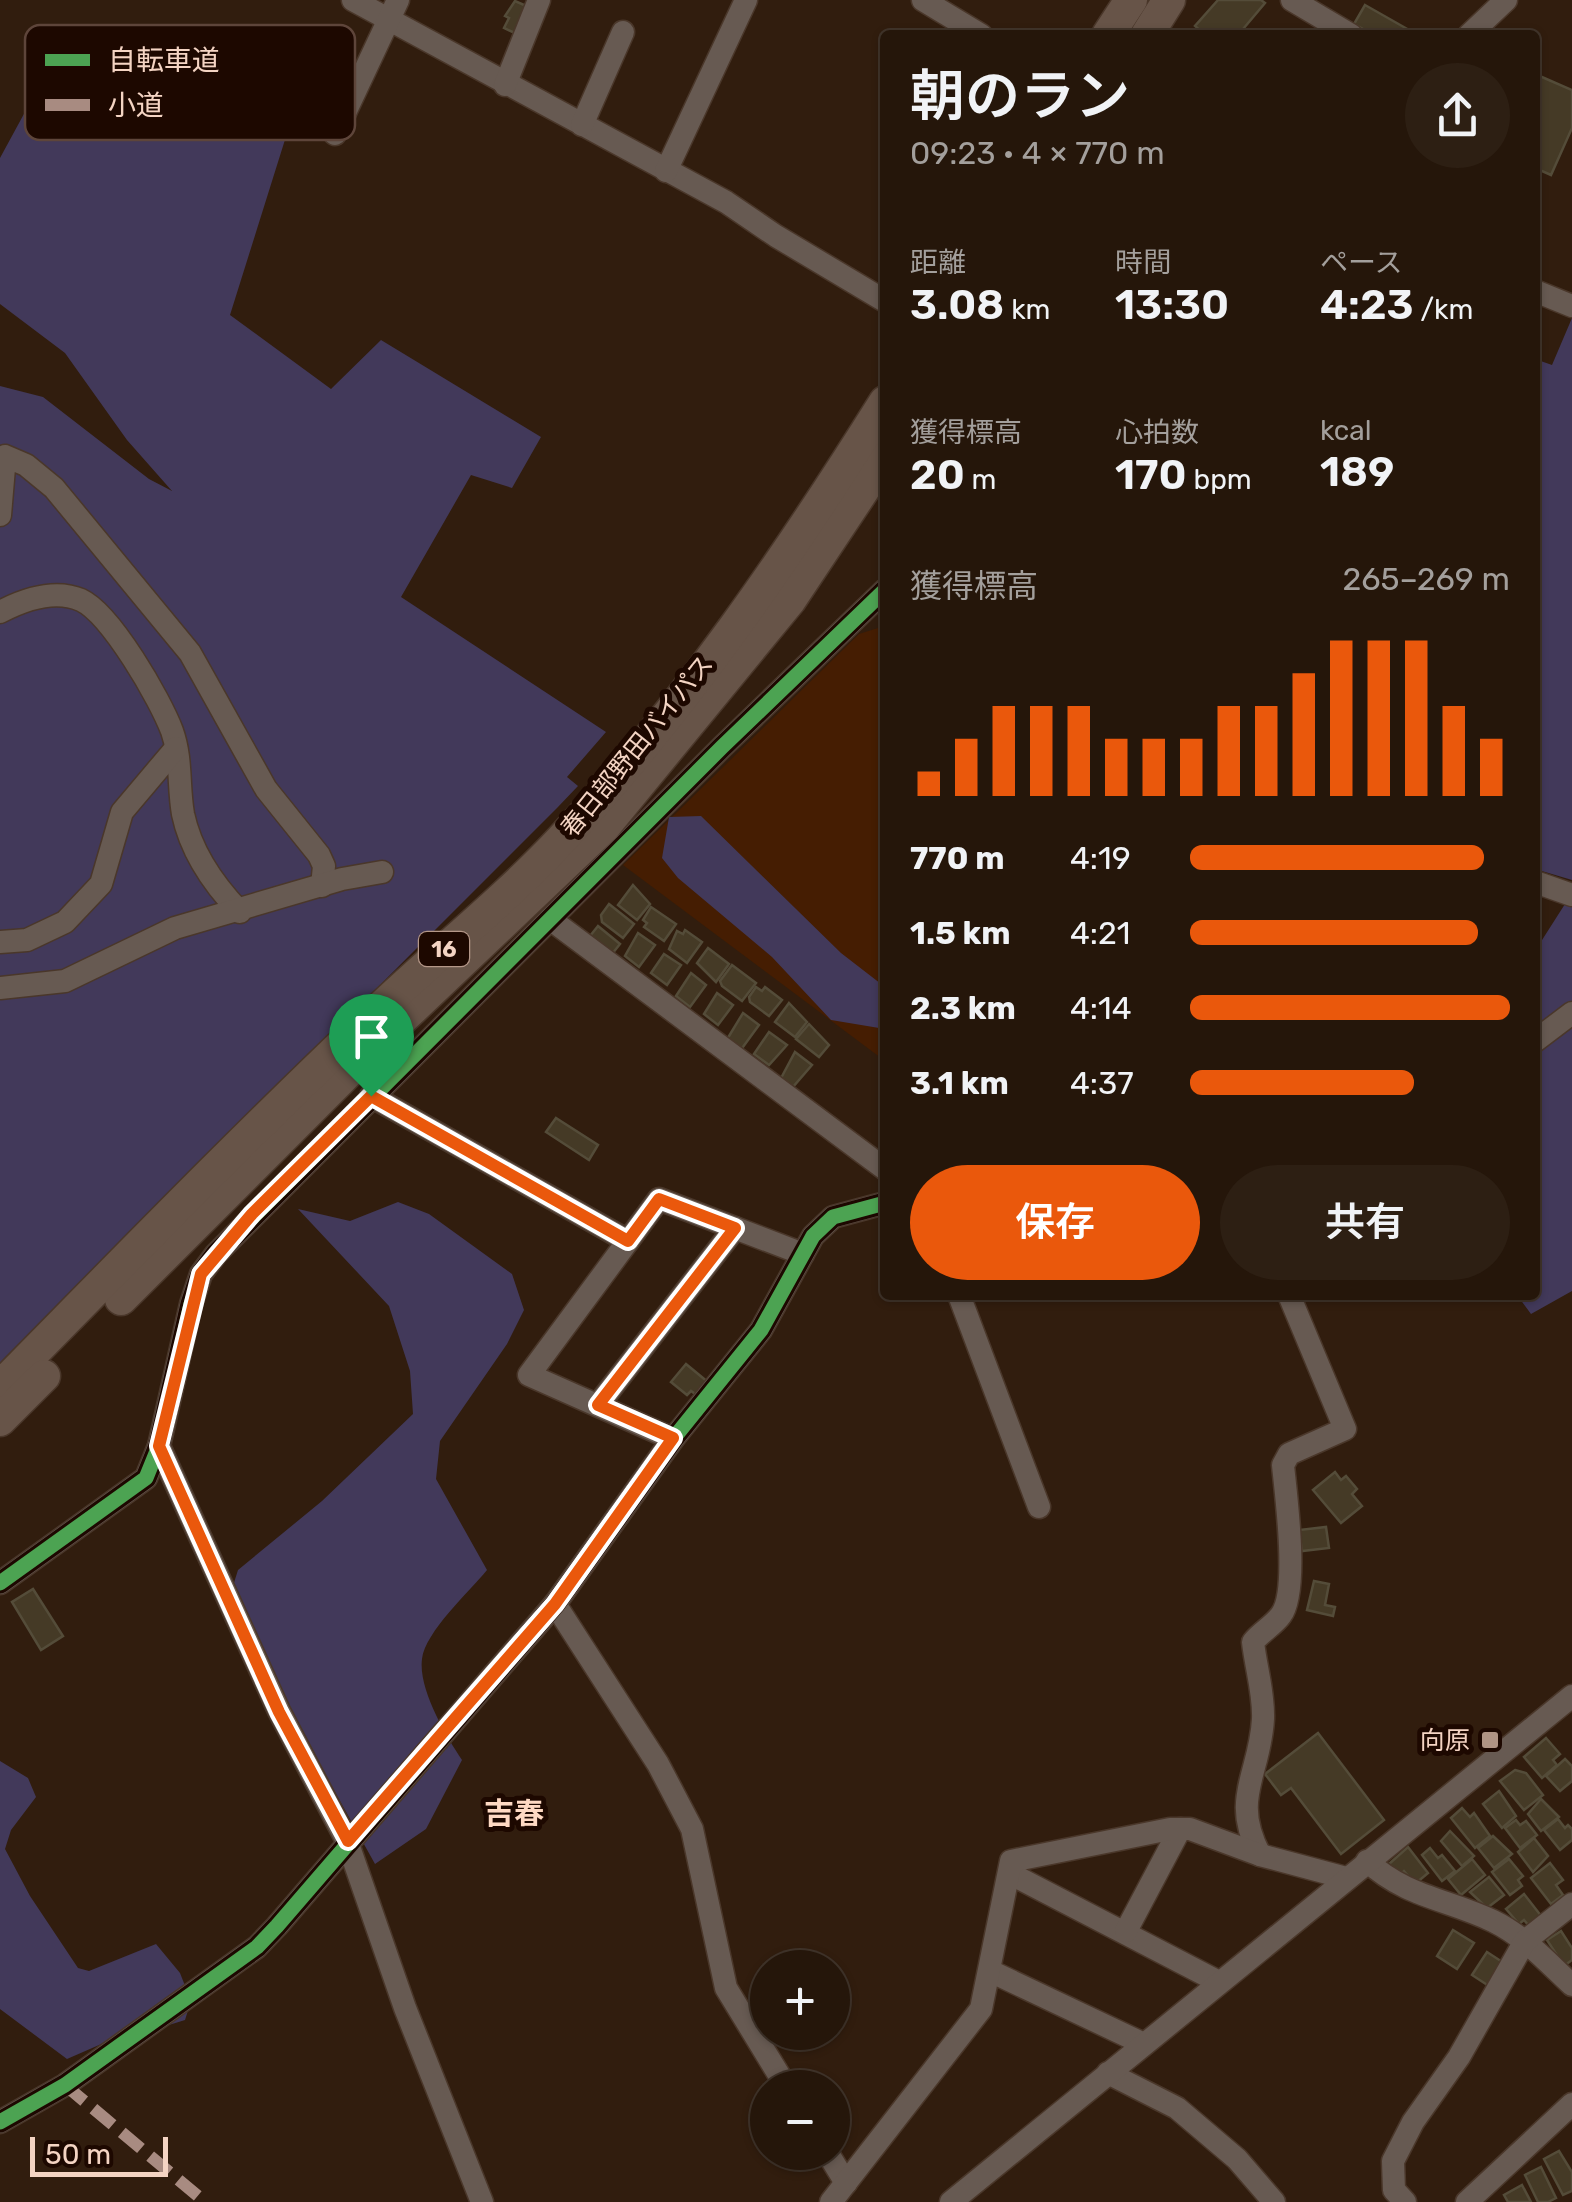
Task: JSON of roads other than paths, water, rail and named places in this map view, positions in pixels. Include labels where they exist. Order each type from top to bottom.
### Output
[{"type":"highway","points":[[1111,30],[1131,0]]},
{"type":"highway","points":[[1150,30],[1168,0]]},
{"type":"highway","name":"春日部野田バイパス","points":[[0,1388],[372,1016],[560,842],[640,751],[778,563],[880,410]]},
{"type":"highway","name":"春日部野田バイパス","points":[[0,1420],[390,1031],[604,828],[790,600],[880,465]]},
{"type":"street","points":[[353,0],[394,11],[506,85],[726,202],[880,298]]},
{"type":"street","points":[[506,85],[539,0]]},
{"type":"street","points":[[666,171],[746,0]]},
{"type":"street","points":[[922,0],[973,30]]},
{"type":"street","points":[[1292,0],[1343,30]]},
{"type":"street","points":[[1474,30],[1506,0]]},
{"type":"street","points":[[355,87],[394,11]]},
{"type":"street","points":[[582,125],[623,32]]},
{"type":"street","points":[[1540,293],[1572,306]]},
{"type":"street","points":[[0,515],[4,456],[26,465],[54,488],[190,653],[266,789],[319,854],[324,866],[322,886]]},
{"type":"street","points":[[0,612],[22,600],[43,596],[81,600],[111,629],[143,674],[172,732],[182,774],[183,814],[200,859],[215,886],[240,912]]},
{"type":"street","points":[[0,1583],[136,1489],[146,1478],[159,1446],[201,1274],[252,1214],[550,919],[875,613]]},
{"type":"street","points":[[0,942],[27,940],[65,922],[101,884],[122,812],[176,748]]},
{"type":"street","points":[[0,988],[65,980],[175,928],[382,872]]},
{"type":"street","points":[[1540,884],[1572,895]]},
{"type":"street","points":[[550,919],[880,1165]]},
{"type":"street","points":[[1540,1037],[1572,1013]]},
{"type":"street","points":[[371,1096],[628,1241]]},
{"type":"street","points":[[673,1438],[529,1375],[659,1199],[803,1254]]},
{"type":"street","points":[[0,2122],[66,2086],[257,1947],[555,1604],[673,1438],[762,1330],[812,1236],[834,1217],[880,1203]]},
{"type":"street","points":[[598,1405],[735,1228]]},
{"type":"street","points":[[961,1300],[1039,1507]]},
{"type":"street","points":[[1260,1854],[1247,1830],[1245,1809],[1262,1726],[1264,1690],[1253,1642],[1280,1618],[1288,1597],[1290,1545],[1283,1466],[1288,1454],[1345,1429],[1292,1300]]},
{"type":"street","points":[[159,1446],[279,1712],[348,1841],[405,2008],[482,2202]]},
{"type":"street","points":[[555,1604],[658,1764],[692,1829],[726,1988],[776,2070]]},
{"type":"street","points":[[951,2202],[1367,1861],[1569,1705]]},
{"type":"street","points":[[1126,1931],[1180,1829]]},
{"type":"street","points":[[831,2202],[981,2009],[1012,1860],[1190,1829],[1346,1878]]},
{"type":"street","points":[[1367,1861],[1390,1882],[1494,1922],[1525,1941],[1572,1985]]},
{"type":"street","points":[[1011,1874],[1219,1982]]},
{"type":"street","points":[[1394,2198],[1393,2161],[1413,2122],[1459,2057],[1525,1941],[1572,1904]]},
{"type":"street","points":[[990,1971],[1144,2044]]},
{"type":"street","points":[[1108,2073],[1177,2108],[1237,2159],[1274,2202]]},
{"type":"street","points":[[1467,2202],[1572,2104]]},
{"type":"street","points":[[838,2170],[846,2183]]},
{"type":"place","name":"向原","points":[[1490,1740]]},
{"type":"district","name":"吉春","points":[[514,1814]]}]
